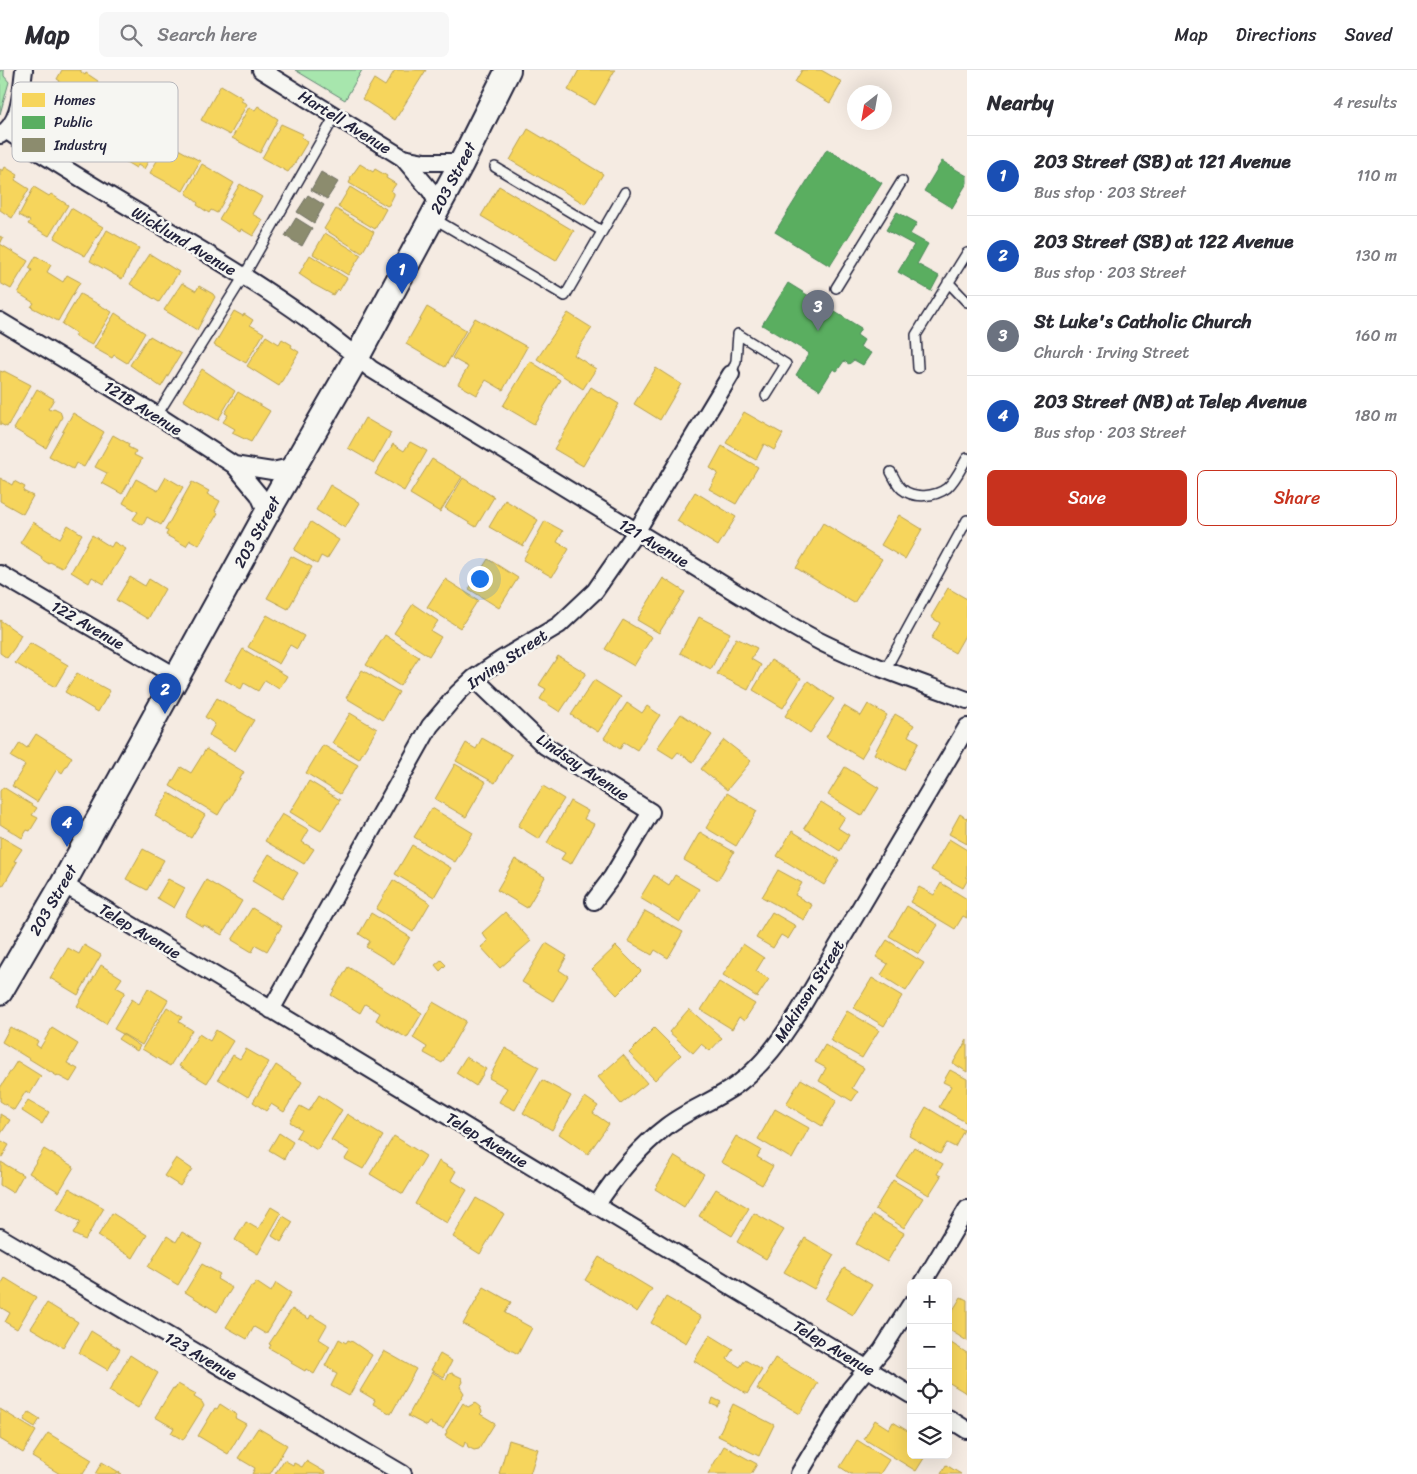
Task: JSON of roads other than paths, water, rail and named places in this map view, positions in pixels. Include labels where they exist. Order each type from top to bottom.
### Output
[{"type":"main road","name":"203 Street","points":[[0,992],[63,884],[267,513],[357,357],[462,162],[508,70]]},
{"type":"street","name":"Hartell Avenue","points":[[261,70],[403,158],[430,190],[436,211]]},
{"type":"street","points":[[3,133],[12,119]]},
{"type":"street","name":"Hartell Avenue","points":[[403,158],[426,162],[462,162]]},
{"type":"street","name":"Wicklund Avenue","points":[[52,162],[244,276],[344,345],[357,357]]},
{"type":"street","name":"121B Avenue","points":[[0,321],[157,415],[234,465],[259,495],[267,513]]},
{"type":"street","name":"121 Avenue","points":[[357,357],[371,369],[636,532],[823,642],[886,670],[967,700]]},
{"type":"street","name":"Irving Street","points":[[271,1010],[430,726],[453,698],[474,678],[502,659],[544,635],[574,612],[595,591],[636,532],[731,374]]},
{"type":"street","points":[[234,465],[272,471],[295,466]]},
{"type":"street","name":"122 Avenue","points":[[0,574],[177,677]]},
{"type":"street","name":"Lindsay Avenue","points":[[474,678],[545,746],[651,812],[612,877],[594,901]]},
{"type":"street","name":"Makinson Street","points":[[596,1206],[624,1165],[668,1124],[739,1083],[768,1057],[798,1013],[967,727]]},
{"type":"street","name":"Telep Avenue","points":[[63,884],[907,1393]]},
{"type":"street","points":[[925,1279],[967,1209]]},
{"type":"street","name":"123 Avenue","points":[[0,1237],[403,1474]]},
{"type":"street","points":[[799,1474],[850,1389],[882,1350],[907,1310]]},
{"type":"street","points":[[952,1421],[967,1430]]},
{"type":"lane","points":[[157,415],[244,276],[335,116]]},
{"type":"lane","points":[[495,167],[602,231]]},
{"type":"lane","points":[[836,288],[902,181]]},
{"type":"lane","points":[[436,211],[565,296],[624,192]]},
{"type":"lane","points":[[918,368],[916,335],[967,253]]},
{"type":"lane","points":[[948,282],[967,302]]},
{"type":"lane","points":[[731,374],[736,361],[738,334],[786,364],[766,396]]},
{"type":"lane","points":[[891,472],[901,488],[913,495],[931,496],[946,488],[967,458]]},
{"type":"lane","points":[[886,670],[967,520]]},
{"type":"place","name":"203 Street (SB) at 121 Avenue","points":[[402,294]]},
{"type":"place","name":"St Luke's Catholic Church","points":[[818,331]]},
{"type":"place","name":"203 Street (SB) at 122 Avenue","points":[[165,714]]},
{"type":"place","name":"203 Street (NB) at Telep Avenue","points":[[67,847]]}]
